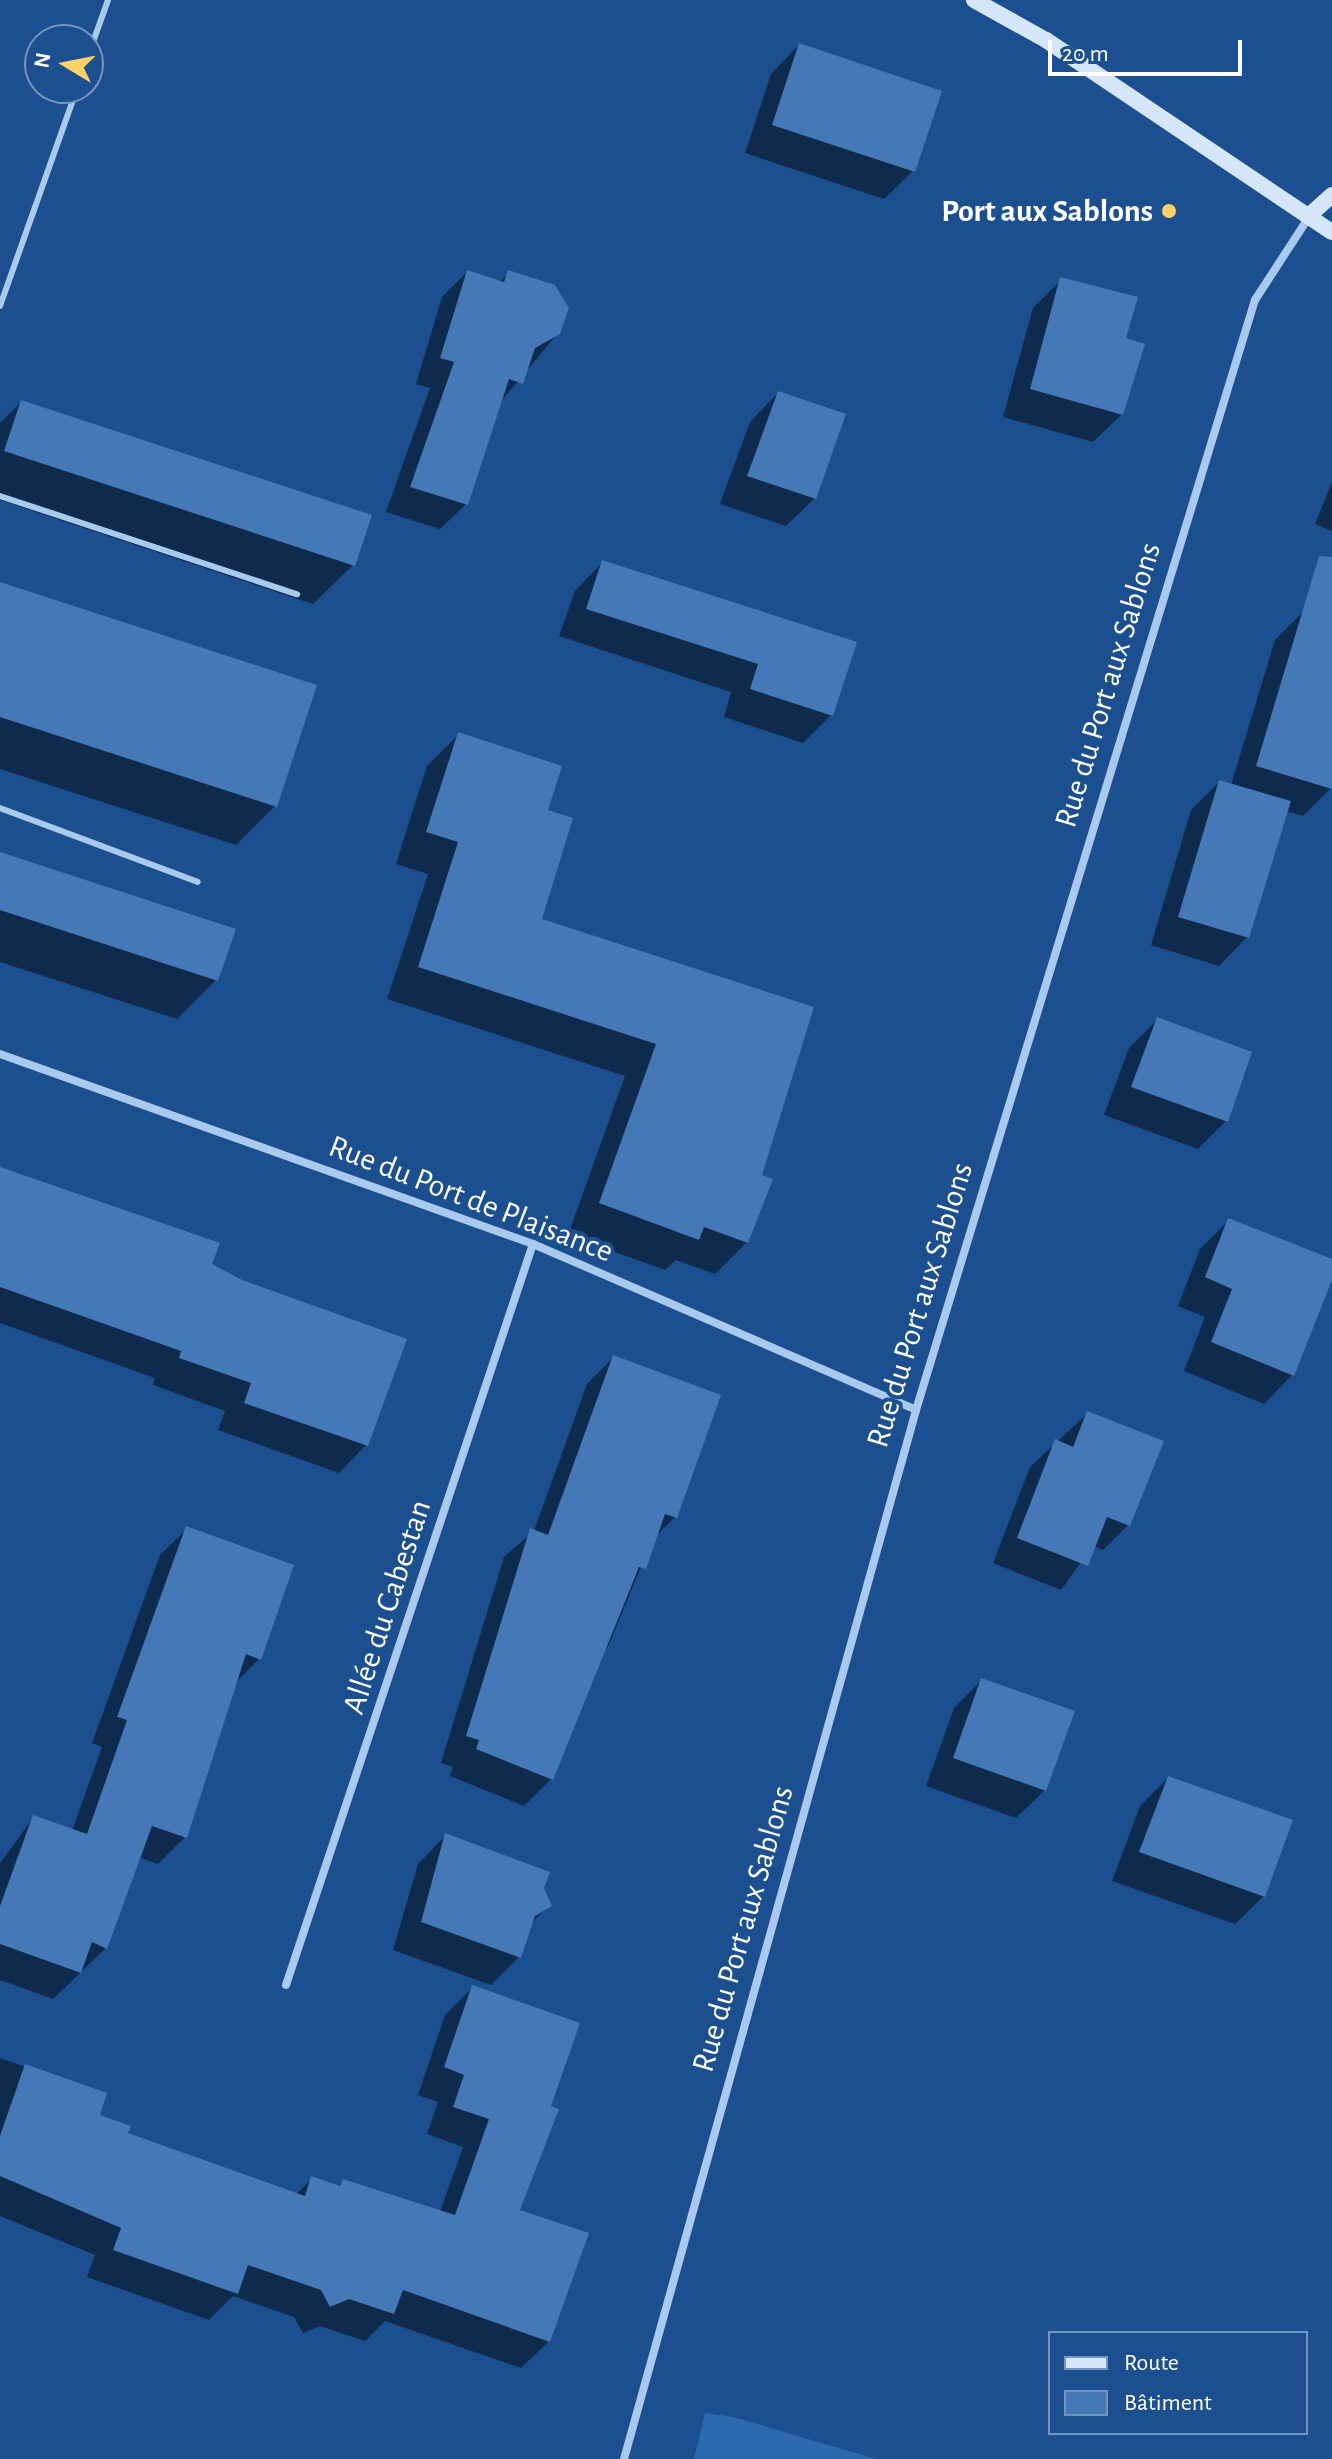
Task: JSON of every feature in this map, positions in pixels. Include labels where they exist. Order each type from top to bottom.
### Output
[{"type":"street","points":[[974,0],[1312,213],[1332,232]]},
{"type":"street","name":"Rue du Port aux Sablons","points":[[624,2459],[916,1410],[1255,300],[1312,213],[1332,195]]},
{"type":"street","name":"Rue du Port de Plaisance","points":[[0,1054],[533,1244],[916,1410]]},
{"type":"street","name":"Allée du Cabestan","points":[[286,1985],[533,1244]]},
{"type":"lane","points":[[99,24],[108,0]]},
{"type":"lane","points":[[0,306],[71,104]]},
{"type":"lane","points":[[0,496],[297,594]]},
{"type":"lane","points":[[0,808],[198,882]]},
{"type":"shaded area","points":[[705,2413],[733,2417],[876,2459],[694,2459]]},
{"type":"building","points":[[799,43],[942,91],[915,172],[772,125]]},
{"type":"building","points":[[467,270],[504,282],[508,270],[555,285],[569,308],[560,334],[535,348],[523,384],[509,379],[468,505],[410,487],[454,362],[440,358]]},
{"type":"building","points":[[1060,277],[1138,297],[1126,338],[1145,344],[1123,415],[1030,389]]},
{"type":"building","points":[[778,391],[846,414],[816,499],[747,476]]},
{"type":"building","points":[[21,400],[372,515],[355,566],[4,451]]},
{"type":"building","points":[[1319,556],[1332,557],[1332,789],[1256,766]]},
{"type":"building","points":[[602,560],[857,642],[833,716],[750,689],[758,664],[586,609]]},
{"type":"building","points":[[0,582],[317,685],[277,807],[0,717]]},
{"type":"building","points":[[458,732],[562,766],[548,810],[573,818],[542,919],[814,1007],[762,1175],[773,1179],[748,1243],[704,1227],[699,1240],[599,1203],[656,1044],[418,967],[458,842],[426,832]]},
{"type":"building","points":[[1219,780],[1291,801],[1249,938],[1178,917]]},
{"type":"building","points":[[0,852],[236,929],[218,981],[0,910]]},
{"type":"building","points":[[1157,1017],[1252,1052],[1228,1122],[1131,1087]]},
{"type":"building","points":[[0,1167],[220,1243],[212,1264],[242,1280],[407,1339],[368,1446],[244,1403],[251,1383],[179,1358],[181,1351],[0,1287]]},
{"type":"building","points":[[1228,1218],[1332,1259],[1332,1280],[1294,1376],[1211,1342],[1232,1289],[1205,1277]]},
{"type":"building","points":[[613,1355],[721,1395],[677,1518],[665,1514],[646,1569],[639,1567],[553,1780],[476,1749],[479,1740],[466,1736],[530,1528],[548,1535]]},
{"type":"building","points":[[1087,1411],[1164,1441],[1130,1526],[1107,1517],[1088,1566],[1017,1538],[1055,1439],[1073,1447]]},
{"type":"building","points":[[186,1526],[294,1565],[261,1660],[246,1654],[187,1838],[152,1826],[107,1949],[92,1942],[81,1973],[0,1944],[0,1906],[33,1815],[87,1834],[127,1720],[117,1717]]},
{"type":"building","points":[[981,1678],[1075,1711],[1046,1791],[953,1758]]},
{"type":"building","points":[[1168,1776],[1293,1820],[1265,1897],[1139,1852]]},
{"type":"building","points":[[445,1833],[550,1872],[544,1888],[552,1906],[535,1916],[521,1958],[421,1922]]},
{"type":"building","points":[[472,1985],[580,2023],[551,2106],[559,2109],[520,2210],[589,2233],[550,2342],[403,2290],[394,2314],[349,2299],[330,2307],[321,2290],[248,2265],[238,2294],[113,2250],[121,2228],[0,2176],[0,2136],[25,2064],[107,2093],[100,2115],[131,2126],[128,2133],[305,2196],[311,2176],[340,2186],[343,2179],[455,2215],[489,2119],[453,2107],[464,2075],[444,2067]]},
{"type":"place","name":"Port aux Sablons","points":[[1169,211]]}]
